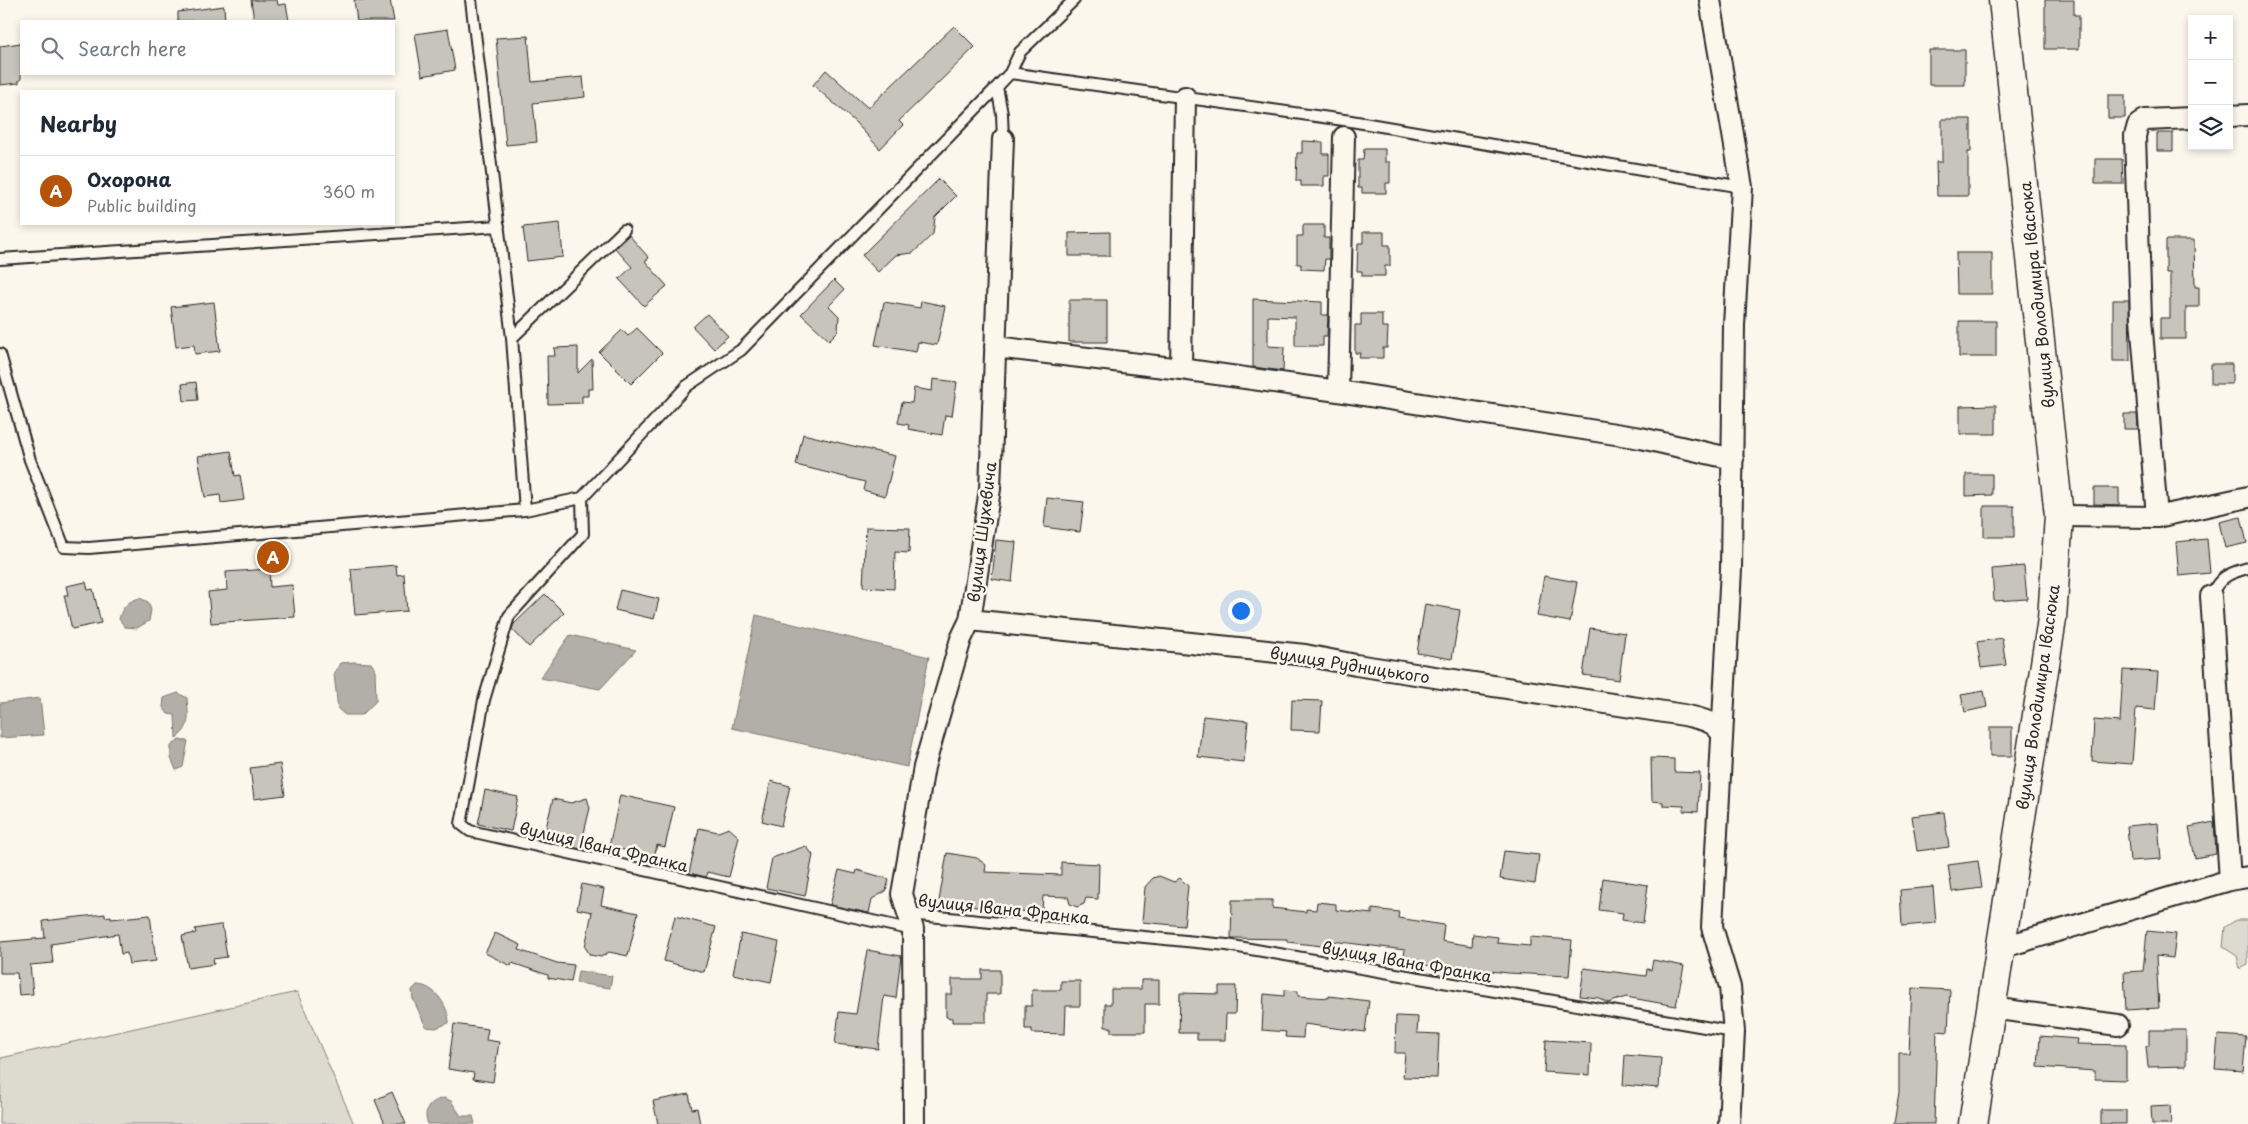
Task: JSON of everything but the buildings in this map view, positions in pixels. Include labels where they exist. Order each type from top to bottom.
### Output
[{"type":"street","points":[[1710,0],[1742,187],[1734,325],[1731,569],[1712,927],[1730,987],[1734,1032],[1729,1124]]},
{"type":"street","name":"вулиця Володимира Івасюка","points":[[1973,1124],[2052,619],[2059,516],[2003,0]]},
{"type":"street","points":[[1181,369],[1186,97]]},
{"type":"street","points":[[2233,116],[2248,115]]},
{"type":"street","points":[[2157,517],[2141,318],[2135,136],[2138,125],[2145,120],[2188,118]]},
{"type":"street","points":[[1338,392],[1344,137]]},
{"type":"street","name":"вулиця Шухевича","points":[[914,1124],[913,929],[902,894],[924,767],[961,639],[970,620],[990,489],[1003,139]]},
{"type":"street","points":[[995,348],[1181,369],[1338,392],[1641,438],[1733,459]]},
{"type":"street","points":[[2059,516],[2157,517],[2248,497]]},
{"type":"street","points":[[2000,948],[2239,878],[2211,596]]},
{"type":"street","name":"вулиця Рудницького","points":[[970,620],[1305,654],[1356,664],[1684,715],[1709,722],[1718,727],[1722,735]]},
{"type":"street","points":[[1991,1008],[2118,1025]]},
{"type":"lane","points":[[471,0],[512,338],[525,510]]},
{"type":"lane","points":[[0,354],[30,460],[64,547],[89,548],[525,510],[582,498],[687,386],[741,350],[997,87],[1010,73],[1020,52],[1074,0]]},
{"type":"lane","points":[[1010,73],[1351,121],[1742,187]]},
{"type":"lane","points":[[997,87],[1002,114],[1003,139]]},
{"type":"lane","points":[[0,259],[499,226]]},
{"type":"lane","points":[[512,338],[624,230]]},
{"type":"lane","name":"вулиця Івана Франка","points":[[582,498],[582,534],[509,616],[484,700],[460,824],[470,831],[904,928],[908,914],[1227,945],[1734,1032]]},
{"type":"lane","points":[[2211,596],[2225,574],[2248,568]]},
{"type":"shaded area","points":[[140,598],[148,602],[151,610],[149,621],[137,628],[125,627],[119,619],[122,611],[126,605]]},
{"type":"shaded area","points":[[756,615],[929,657],[907,767],[732,728]]},
{"type":"shaded area","points":[[570,635],[636,650],[600,689],[540,678]]},
{"type":"shaded area","points":[[340,663],[371,663],[375,669],[376,701],[362,715],[345,715],[338,709],[334,674]]},
{"type":"shaded area","points":[[178,693],[187,698],[188,720],[185,730],[176,738],[175,715],[168,714],[163,707],[164,698]]},
{"type":"shaded area","points":[[40,698],[44,735],[0,738],[0,703]]},
{"type":"shaded area","points":[[179,740],[188,741],[183,767],[176,770],[171,758],[171,746]]},
{"type":"shaded area","points":[[2236,920],[2248,920],[2248,965],[2240,969],[2237,956],[2223,947],[2225,927]]},
{"type":"shaded area","points":[[578,971],[612,976],[610,988],[576,983]]},
{"type":"shaded area","points":[[417,985],[430,989],[440,998],[447,1010],[449,1023],[436,1028],[426,1027],[413,999],[412,990]]},
{"type":"shaded area","points":[[297,992],[354,1124],[0,1124],[1,1058]]},
{"type":"shaded area","points":[[444,1098],[451,1101],[461,1116],[473,1116],[475,1124],[428,1124],[426,1114],[428,1107],[435,1101]]},
{"type":"place","name":"Охорона","points":[[273,557]]}]
